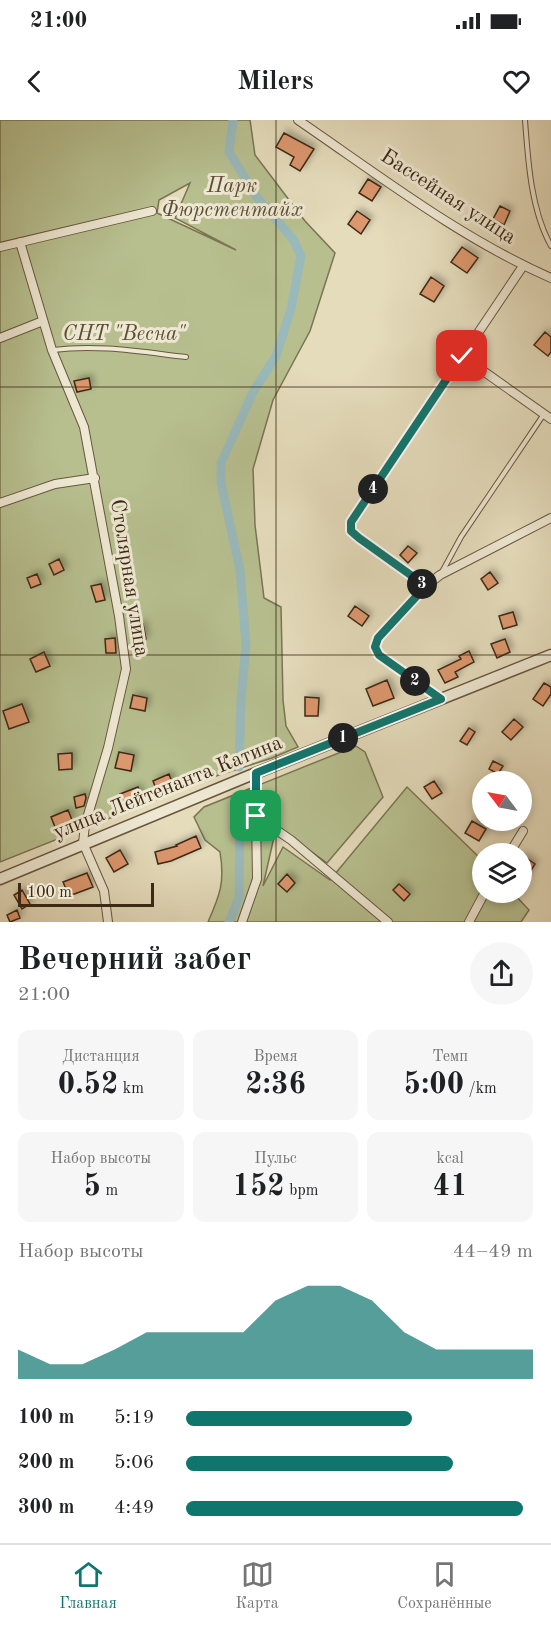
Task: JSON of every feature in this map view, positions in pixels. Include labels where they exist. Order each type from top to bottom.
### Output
[{"type":"street","name":"Бассейная улица","points":[[298,120],[454,227],[523,266],[551,278]]},
{"type":"street","points":[[0,247],[152,211]]},
{"type":"street","name":"Столярная улица","points":[[20,242],[52,350],[84,427],[119,616],[126,669],[108,747],[85,825],[83,843]]},
{"type":"street","points":[[426,586],[359,538],[351,531],[351,522],[523,266]]},
{"type":"street","points":[[0,338],[43,321]]},
{"type":"street","points":[[462,356],[548,416]]},
{"type":"street","points":[[0,503],[55,484],[95,478]]},
{"type":"street","points":[[441,699],[379,655],[375,647],[378,638],[426,586],[440,575],[551,518]]},
{"type":"street","name":"улица Лейтенанта Катина","points":[[0,879],[83,843],[551,655]]},
{"type":"street","points":[[242,922],[257,879],[256,773]]},
{"type":"street","points":[[256,816],[318,862],[388,922]]},
{"type":"street","points":[[516,843],[523,831]]},
{"type":"street","points":[[83,843],[104,891],[108,922]]},
{"type":"street","points":[[469,922],[479,903]]},
{"type":"lane","points":[[525,120],[528,166],[544,233],[551,246]]},
{"type":"lane","points":[[52,350],[97,347],[186,357]]},
{"type":"lane","points":[[440,575],[460,537],[548,416]]},
{"type":"green space","name":"СНТ \"Весна\"","points":[[0,120],[250,120],[255,155],[305,221],[335,253],[310,331],[273,400],[253,469],[255,525],[264,598],[281,607],[283,700],[286,726],[298,747],[213,777],[0,862]],"holes":[[[190,183],[175,218],[236,250],[157,213],[159,200]]]},
{"type":"green space","points":[[356,746],[365,752],[383,797],[327,863],[283,831],[274,837],[263,886],[283,847],[330,880],[407,787],[472,850],[472,903],[522,903],[529,910],[521,922],[208,922],[216,904],[222,872],[220,852],[205,840],[194,817],[204,807]]},
{"type":"building","points":[[284,133],[314,149],[300,171],[290,165],[294,157],[276,147]]},
{"type":"building","points":[[368,179],[381,187],[372,201],[359,193]]},
{"type":"building","points":[[500,206],[510,211],[504,225],[493,219]]},
{"type":"building","points":[[357,211],[370,220],[361,234],[348,224]]},
{"type":"building","points":[[462,247],[478,258],[467,273],[451,262]]},
{"type":"building","points":[[431,277],[444,286],[434,302],[420,294]]},
{"type":"building","points":[[545,332],[551,337],[551,352],[548,356],[534,345]]},
{"type":"building","points":[[89,378],[91,389],[77,392],[74,381]]},
{"type":"building","points":[[408,546],[417,553],[408,563],[400,555]]},
{"type":"building","points":[[59,559],[64,570],[54,575],[49,564]]},
{"type":"building","points":[[490,572],[498,583],[488,590],[481,579]]},
{"type":"building","points":[[37,574],[41,584],[31,588],[27,578]]},
{"type":"building","points":[[101,584],[105,600],[96,602],[91,586]]},
{"type":"building","points":[[355,606],[369,616],[362,626],[348,616]]},
{"type":"building","points":[[513,612],[517,625],[503,629],[499,616]]},
{"type":"building","points":[[143,624],[146,639],[134,642],[130,627]]},
{"type":"building","points":[[115,638],[116,653],[106,653],[105,639]]},
{"type":"building","points":[[505,639],[510,652],[497,658],[491,644]]},
{"type":"building","points":[[469,651],[474,662],[455,672],[458,677],[445,683],[438,670],[461,659],[459,656]]},
{"type":"building","points":[[44,652],[50,666],[36,672],[30,659]]},
{"type":"building","points":[[387,680],[394,698],[373,706],[366,689]]},
{"type":"building","points":[[544,683],[551,687],[551,694],[543,706],[533,699]]},
{"type":"building","points":[[133,695],[147,698],[145,711],[130,708]]},
{"type":"building","points":[[305,697],[319,698],[318,716],[305,716]]},
{"type":"building","points":[[22,704],[29,722],[9,729],[3,711]]},
{"type":"building","points":[[514,719],[523,727],[511,740],[502,732]]},
{"type":"building","points":[[469,728],[475,732],[467,745],[460,741]]},
{"type":"building","points":[[119,752],[134,755],[131,771],[115,768]]},
{"type":"building","points":[[72,753],[72,769],[59,770],[58,754]]},
{"type":"building","points":[[493,761],[503,766],[500,771],[489,769]]},
{"type":"building","points":[[169,774],[174,788],[158,794],[153,781]]},
{"type":"building","points":[[434,781],[442,793],[432,799],[424,787]]},
{"type":"building","points":[[138,787],[143,801],[126,808],[120,794]]},
{"type":"building","points":[[85,794],[84,806],[76,808],[74,797]]},
{"type":"building","points":[[68,810],[72,820],[55,827],[51,817]]},
{"type":"building","points":[[472,821],[472,831],[485,831],[479,841],[465,833]]},
{"type":"building","points":[[196,836],[201,848],[158,864],[155,852],[177,846]]},
{"type":"building","points":[[120,850],[128,864],[114,872],[106,858]]},
{"type":"building","points":[[87,873],[93,887],[69,896],[63,882]]},
{"type":"building","points":[[287,874],[295,883],[287,892],[278,884]]},
{"type":"building","points":[[399,884],[410,894],[404,901],[393,890]]},
{"type":"building","points":[[22,890],[30,904],[22,909],[14,895]]},
{"type":"building","points":[[17,910],[20,918],[10,922],[7,915]]},
{"type":"waterway","points":[[233,120],[229,152],[258,199],[293,239],[301,256],[291,309],[276,356],[253,392],[221,463],[221,483],[240,570],[246,644],[241,700],[239,767]]},
{"type":"waterway","points":[[229,922],[239,898],[240,798]]},
{"type":"route","points":[[256,816],[256,773],[441,699],[379,655],[375,647],[378,638],[426,586],[359,538],[351,531],[351,522],[462,356]]},
{"type":"park label","name":"Парк Фюрстентайх","points":[[232,198]]}]
